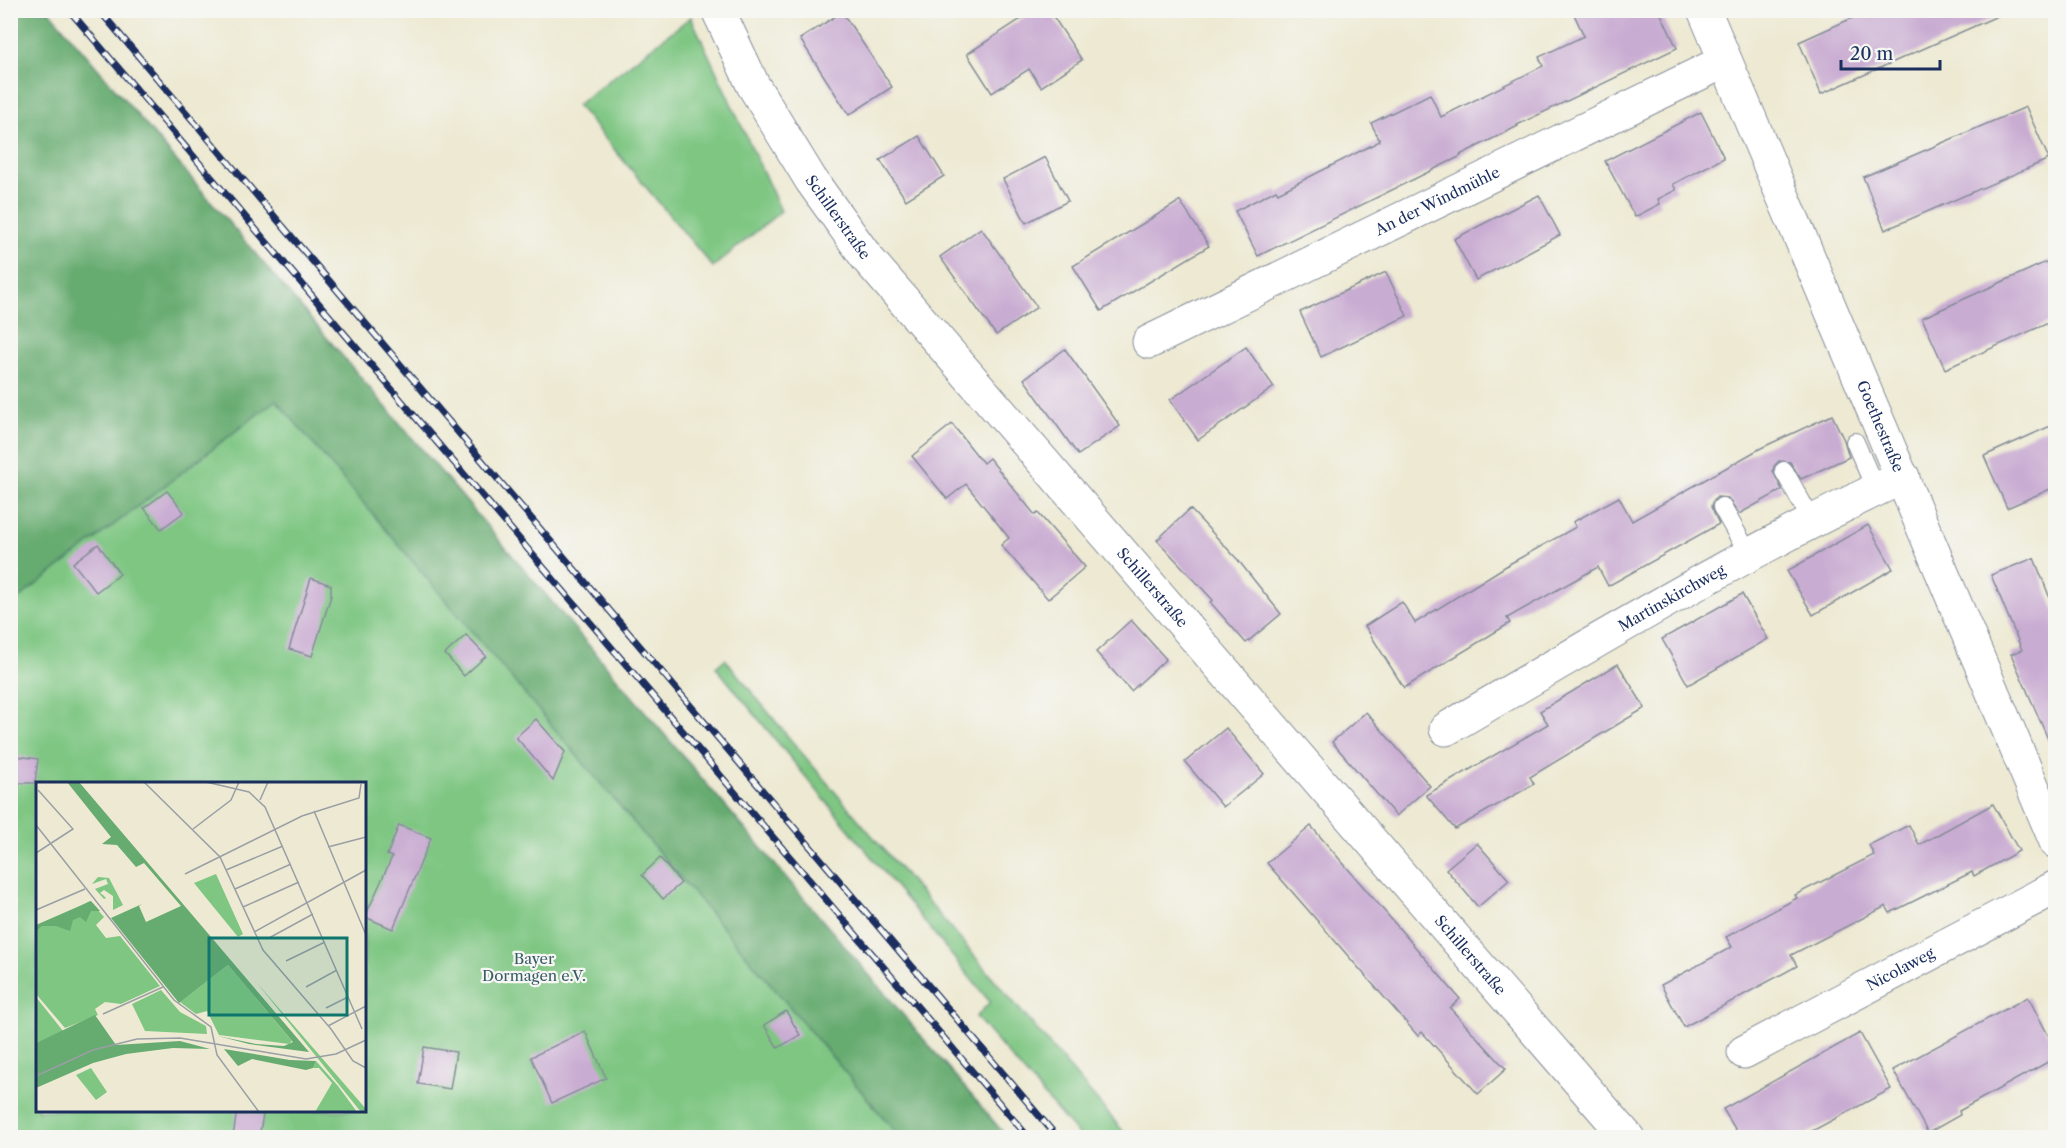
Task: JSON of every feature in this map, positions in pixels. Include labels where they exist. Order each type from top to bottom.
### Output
[{"type":"street","name":"Schillerstraße","points":[[718,10],[753,85],[811,180],[867,258],[1628,1137]]},
{"type":"street","name":"Goethestraße","points":[[1704,10],[1889,484],[2055,842]]},
{"type":"street","name":"An der Windmühle","points":[[1149,342],[1725,61]]},
{"type":"street","name":"Martinskirchweg","points":[[1446,729],[1749,555],[1812,521],[1889,484]]},
{"type":"street","name":"Nicolaweg","points":[[1744,1052],[2055,886]]},
{"type":"lane","points":[[1855,442],[1889,484]]},
{"type":"lane","points":[[1784,471],[1812,521]]},
{"type":"lane","points":[[1722,507],[1749,555]]},
{"type":"green space","points":[[11,10],[49,11],[1007,1137],[900,1137],[276,400],[11,604]]},
{"type":"green space","points":[[691,17],[781,211],[713,267],[577,105]]},
{"type":"green space","name":"Bayer Dormagen e.V.","points":[[276,399],[900,1137],[11,1138],[11,604]]},
{"type":"green space","points":[[725,659],[790,739],[1128,1137],[1080,1137],[976,1017],[990,1002],[716,667]]},
{"type":"building","points":[[1035,10],[1049,10],[1082,60],[1041,87],[1029,69],[992,93],[967,54]]},
{"type":"building","points":[[1572,10],[1659,10],[1677,48],[1517,125],[1461,156],[1258,256],[1235,211],[1276,190],[1278,193],[1380,141],[1371,123],[1430,94],[1441,117],[1543,66],[1539,57],[1584,36]]},
{"type":"building","points":[[1870,10],[2011,10],[1821,94],[1799,42]]},
{"type":"building","points":[[842,12],[892,87],[849,115],[800,39]]},
{"type":"building","points":[[2026,107],[2049,159],[1885,230],[1863,177]]},
{"type":"building","points":[[1701,112],[1724,158],[1673,184],[1676,190],[1658,199],[1660,204],[1635,217],[1605,161]]},
{"type":"building","points":[[919,136],[944,176],[906,200],[880,160]]},
{"type":"building","points":[[1045,157],[1068,201],[1026,223],[1003,179]]},
{"type":"building","points":[[1539,195],[1560,235],[1476,280],[1454,239]]},
{"type":"building","points":[[1180,201],[1209,246],[1101,311],[1073,266]]},
{"type":"building","points":[[981,228],[1037,307],[996,335],[940,257]]},
{"type":"building","points":[[2055,258],[2055,320],[1945,369],[1922,318]]},
{"type":"building","points":[[1386,272],[1407,316],[1321,357],[1300,312]]},
{"type":"building","points":[[1246,347],[1274,387],[1198,440],[1170,400]]},
{"type":"building","points":[[1065,349],[1120,426],[1078,455],[1024,379]]},
{"type":"building","points":[[1832,415],[1849,457],[1801,479],[1790,462],[1779,461],[1773,471],[1782,490],[1739,514],[1728,498],[1717,497],[1711,507],[1719,524],[1608,586],[1598,567],[1507,618],[1510,623],[1404,688],[1365,626],[1402,602],[1415,623],[1511,563],[1576,527],[1573,522],[1619,497],[1632,521],[1761,448]]},
{"type":"building","points":[[952,424],[983,463],[989,458],[1035,515],[1038,513],[1085,567],[1048,599],[1001,545],[1009,538],[966,484],[947,499],[912,456]]},
{"type":"building","points":[[2055,424],[2055,487],[2007,508],[1984,456]]},
{"type":"building","points":[[167,491],[184,512],[161,529],[144,508]]},
{"type":"building","points":[[1190,509],[1238,560],[1281,614],[1246,643],[1210,602],[1213,600],[1157,540]]},
{"type":"building","points":[[1868,525],[1893,569],[1813,615],[1787,571]]},
{"type":"building","points":[[98,544],[120,574],[96,592],[73,563]]},
{"type":"building","points":[[2034,558],[2055,611],[2055,755],[2011,654],[2022,650],[1991,575]]},
{"type":"building","points":[[311,578],[331,585],[331,596],[312,656],[289,649]]},
{"type":"building","points":[[1742,594],[1768,639],[1688,685],[1662,639]]},
{"type":"building","points":[[1131,620],[1166,659],[1131,691],[1096,652]]},
{"type":"building","points":[[466,635],[486,656],[464,676],[445,654]]},
{"type":"building","points":[[1618,664],[1645,708],[1530,777],[1534,784],[1455,829],[1426,795],[1548,724],[1540,711]]},
{"type":"building","points":[[1366,712],[1430,786],[1396,816],[1332,742]]},
{"type":"building","points":[[536,719],[565,752],[553,781],[516,737]]},
{"type":"building","points":[[1226,728],[1264,774],[1223,807],[1185,762]]},
{"type":"building","points":[[10,755],[38,759],[35,783],[10,783]]},
{"type":"building","points":[[1993,804],[2019,851],[1974,876],[1972,872],[1890,913],[1886,906],[1791,955],[1797,966],[1684,1027],[1661,985],[1732,947],[1726,937],[1797,898],[1795,895],[1874,855],[1869,845],[1909,825],[1919,845]]},
{"type":"building","points":[[399,825],[431,838],[393,929],[366,917],[392,857],[387,855]]},
{"type":"building","points":[[1311,826],[1460,999],[1450,1008],[1506,1069],[1478,1094],[1422,1032],[1418,1036],[1267,863]]},
{"type":"building","points":[[1477,843],[1509,880],[1478,907],[1446,869]]},
{"type":"building","points":[[660,858],[681,883],[663,899],[642,875]]},
{"type":"building","points":[[2028,997],[2055,1048],[2055,1058],[1959,1111],[1960,1115],[1928,1133],[1893,1070]]},
{"type":"building","points":[[786,1011],[800,1035],[778,1048],[764,1025]]},
{"type":"building","points":[[585,1031],[606,1078],[552,1103],[531,1057]]},
{"type":"building","points":[[1860,1033],[1891,1089],[1801,1137],[1740,1137],[1723,1109]]},
{"type":"building","points":[[424,1047],[456,1052],[450,1089],[418,1084]]},
{"type":"building","points":[[237,1112],[263,1115],[259,1137],[233,1137]]},
{"type":"railway","points":[[69,10],[1029,1138]]},
{"type":"railway","points":[[99,10],[1058,1138]]}]
